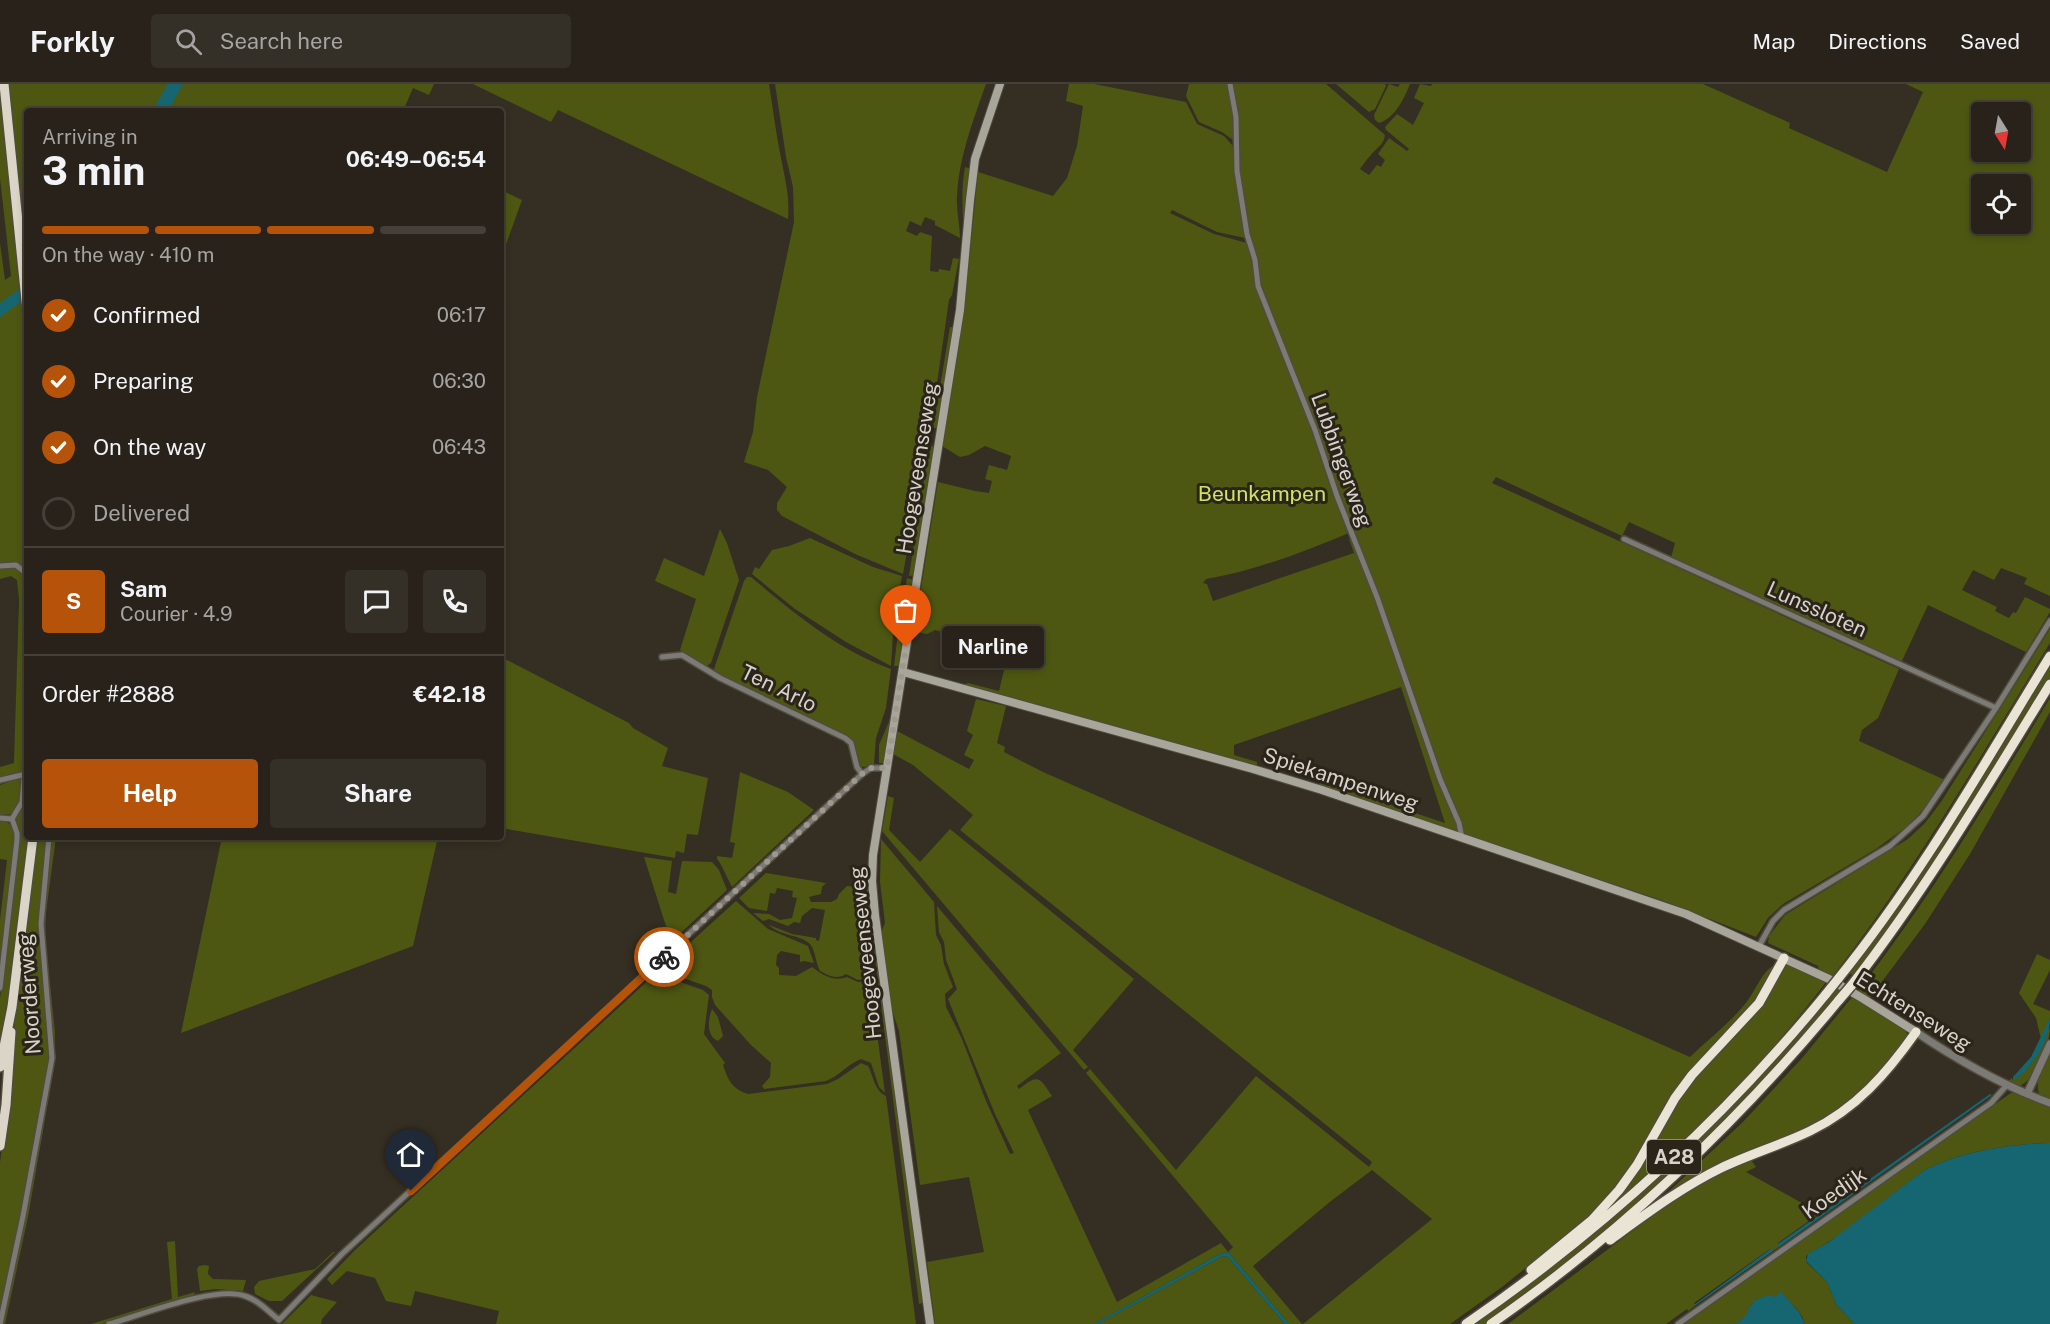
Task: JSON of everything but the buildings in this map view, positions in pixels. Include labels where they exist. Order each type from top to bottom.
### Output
[{"type":"highway","points":[[4,84],[24,284]]},
{"type":"highway","name":"A28","points":[[1466,1324],[1574,1244],[1659,1171],[1743,1088],[1826,994],[1927,855],[2050,656]]},
{"type":"highway","name":"A28","points":[[1491,1324],[1577,1260],[1637,1210],[1705,1147],[1784,1065],[1856,979],[1905,913],[1951,845],[2050,684]]},
{"type":"highway","points":[[0,1067],[12,1007],[33,840]]},
{"type":"highway","name":"A28","points":[[1502,1299],[1613,1198],[1632,1172],[1680,1090],[1759,1003],[1784,958]]},
{"type":"highway","points":[[0,1146],[10,1061],[12,1007]]},
{"type":"highway","name":"A28","points":[[1577,1260],[1599,1248],[1697,1181],[1735,1162],[1807,1133],[1844,1111],[1881,1078],[1916,1032]]},
{"type":"main road","name":"Hoogeveenseweg","points":[[930,1324],[873,890],[873,855],[959,321],[975,159],[1000,84]]},
{"type":"main road","name":"Spiekampenweg","points":[[903,672],[1322,790],[1686,914],[1759,946]]},
{"type":"main road","name":"Echtenseweg","points":[[1759,946],[1862,998],[1916,1032]]},
{"type":"street","name":"Lubbingerweg","points":[[1230,84],[1236,117],[1237,171],[1258,286],[1315,430],[1440,779],[1460,826],[1462,838]]},
{"type":"street","name":"Lunssloten","points":[[1624,539],[1996,708]]},
{"type":"street","points":[[0,566],[16,565],[24,572]]},
{"type":"street","points":[[1759,946],[1773,921],[1787,908],[1890,846],[1915,825],[1932,804],[1996,708],[2050,621]]},
{"type":"street","name":"Ten Arlo","points":[[662,657],[682,655],[720,678],[845,738],[851,743],[856,764],[862,774]]},
{"type":"street","points":[[109,1324],[223,1292],[251,1298],[277,1322],[342,1254],[862,774],[871,768],[887,768]]},
{"type":"street","points":[[0,780],[22,775]]},
{"type":"street","points":[[12,819],[22,802],[24,780]]},
{"type":"street","points":[[0,818],[12,819]]},
{"type":"street","points":[[0,988],[17,840],[12,819]]},
{"type":"street","name":"Noorderweg","points":[[0,1324],[23,1216],[52,1058],[41,929],[50,840]]},
{"type":"street","name":"Echtenseweg","points":[[1916,1032],[1957,1059],[2007,1086],[2050,1103]]},
{"type":"street","points":[[2028,1094],[2050,1044]]},
{"type":"street","name":"Koedijk","points":[[1678,1324],[1991,1102],[2007,1086]]},
{"type":"green space","points":[[7,84],[434,84],[429,95],[413,88],[404,108],[24,108],[24,567],[15,562],[0,565],[0,243],[5,280],[11,276],[0,178],[0,96],[15,229]]},
{"type":"green space","points":[[473,84],[769,84],[787,188],[788,219],[558,110],[551,122]]},
{"type":"green space","points":[[775,84],[986,84],[967,139],[958,182],[960,238],[925,217],[921,226],[910,221],[906,231],[917,236],[920,232],[932,236],[930,271],[938,272],[939,269],[950,271],[953,258],[959,259],[949,300],[933,411],[903,574],[855,554],[782,516],[777,510],[777,503],[787,487],[768,470],[744,462],[753,432],[757,397],[794,222],[793,187]]},
{"type":"green space","name":"Beunkampen","points":[[1069,84],[1094,84],[1186,102],[1197,124],[1224,136],[1233,146],[1234,169],[1245,238],[1217,232],[1172,210],[1170,213],[1214,234],[1247,243],[1253,260],[1257,291],[1310,422],[1349,533],[1279,560],[1206,579],[1203,583],[1207,584],[1213,601],[1354,553],[1349,539],[1351,538],[1381,615],[1438,781],[1457,825],[1456,833],[1317,786],[1321,783],[1334,786],[1445,823],[1401,687],[1234,745],[1234,755],[1257,762],[1257,767],[964,688],[968,683],[999,691],[1014,630],[999,626],[989,664],[985,669],[975,669],[973,662],[977,646],[974,641],[935,630],[927,634],[914,632],[938,482],[989,493],[992,481],[985,479],[989,465],[1007,470],[1011,456],[985,446],[960,457],[942,446],[966,292],[978,172],[1053,196],[1067,178],[1077,146],[1083,106],[1066,101]]},
{"type":"green space","points":[[1189,84],[1228,84],[1234,116],[1233,140],[1222,132],[1199,122],[1186,96]]},
{"type":"green space","points":[[1233,84],[1326,84],[1385,135],[1381,144],[1360,169],[1369,175],[1377,165],[1381,167],[1385,160],[1378,154],[1389,138],[1407,151],[1409,149],[1385,127],[1397,114],[1413,125],[1424,103],[1414,98],[1420,84],[1431,86],[1432,84],[1703,84],[1790,123],[1789,128],[1887,172],[1923,92],[1906,84],[2050,84],[2050,596],[2024,584],[2027,578],[2001,568],[1994,580],[1973,570],[1962,590],[1997,607],[1995,611],[2009,618],[2013,612],[2016,613],[2025,597],[2050,609],[2026,652],[1928,605],[1901,663],[1671,558],[1675,543],[1629,522],[1622,536],[1496,477],[1492,483],[1899,669],[1878,718],[1862,730],[1859,741],[1945,780],[1924,809],[1906,827],[1876,849],[1783,904],[1768,918],[1756,937],[1661,900],[1466,835],[1448,795],[1386,616],[1260,281],[1258,260],[1250,235],[1240,172]]},
{"type":"green space","points":[[1336,84],[1385,84],[1386,86],[1375,109],[1369,112]]},
{"type":"green space","points":[[1389,84],[1398,87],[1400,84],[1410,84],[1402,102],[1390,117],[1379,123],[1375,120],[1374,115]]},
{"type":"green space","points":[[965,167],[971,169],[963,239],[962,195]]},
{"type":"green space","points":[[504,191],[522,200],[504,250]]},
{"type":"green space","points":[[950,327],[954,327],[939,428],[933,428]]},
{"type":"green space","points":[[929,447],[935,447],[915,575],[909,576]]},
{"type":"green space","points":[[720,529],[739,580],[711,663],[707,666],[680,650],[696,599],[655,581],[664,558],[704,576]]},
{"type":"green space","points":[[810,538],[873,567],[902,576],[894,618],[891,666],[846,642],[795,609],[752,574],[755,567],[759,569],[772,550]]},
{"type":"green space","points":[[15,567],[24,573],[24,754],[23,772],[0,778],[0,767],[14,763],[19,600],[17,580],[11,576],[0,579],[0,568]]},
{"type":"green space","points":[[747,577],[751,577],[800,617],[835,641],[891,669],[886,708],[876,738],[874,764],[860,766],[852,742],[715,674],[714,669]]},
{"type":"green space","points":[[907,578],[913,580],[901,666],[894,666],[899,624]]},
{"type":"green space","points":[[2050,629],[2050,643],[1946,813],[1891,897],[1832,977],[1819,970],[1818,966],[1768,943],[1769,936],[1785,915],[1908,839],[1925,823],[1941,802]]},
{"type":"green space","points":[[504,660],[629,723],[633,728],[668,748],[662,766],[708,778],[698,835],[687,834],[684,853],[676,851],[675,858],[504,829]]},
{"type":"green space","points":[[2050,662],[2050,678],[1955,829],[1881,940],[1854,976],[1849,973]]},
{"type":"green space","points":[[2050,698],[2050,712],[1970,854],[1925,924],[1869,999],[1857,992],[1934,885]]},
{"type":"green space","points":[[976,699],[1006,706],[997,743],[1005,747],[1004,752],[1043,772],[1690,1057],[1735,1016],[1764,974],[1777,964],[1752,1005],[1675,1089],[1636,1159],[1617,1187],[1589,1217],[1502,1287],[1450,1324],[1303,1324],[1432,1219],[1372,1170],[1253,1266],[1302,1324],[1289,1324],[1228,1252],[1233,1247],[1086,1073],[1090,1069],[1176,1170],[1256,1076],[1369,1167],[1372,1162],[960,830],[973,815],[913,765],[893,754],[897,731],[969,769],[974,760],[964,755],[973,735],[967,731]]},
{"type":"green space","points":[[891,717],[884,763],[879,763],[879,745]]},
{"type":"green space","points":[[740,772],[788,792],[814,810],[732,887],[717,856],[732,858],[735,843],[730,842]]},
{"type":"green space","points":[[22,777],[20,801],[12,814],[0,815],[0,785]]},
{"type":"green space","points":[[24,790],[24,840],[30,840],[0,1057],[0,998],[20,838],[16,818]]},
{"type":"green space","points":[[888,796],[894,798],[889,830],[920,862],[950,829],[1134,979],[1073,1050],[1088,1067],[1084,1070],[882,831]]},
{"type":"green space","points":[[0,820],[10,826],[15,837],[0,979],[0,920],[7,860],[0,859]]},
{"type":"green space","points":[[881,839],[934,902],[936,935],[953,987],[945,994],[946,1007],[962,1039],[1010,1154],[1014,1153],[995,1114],[948,999],[957,989],[939,932],[937,906],[1061,1053],[1017,1086],[1019,1089],[1030,1081],[1038,1079],[1052,1096],[1028,1110],[1117,1302],[1221,1243],[1228,1252],[1220,1254],[1094,1324],[935,1324],[927,1262],[984,1252],[969,1177],[920,1185],[899,1031],[892,1010],[881,933],[885,923],[880,882]]},
{"type":"green space","points":[[37,840],[48,840],[39,918],[50,1055],[22,1215],[0,1318],[0,1162],[9,1098],[16,1006]]},
{"type":"green space","points":[[51,840],[56,840],[45,937],[55,1032],[54,1067],[28,1217],[5,1324],[2,1324],[53,1058],[43,935]]},
{"type":"green space","points":[[221,840],[437,840],[413,946],[181,1033]]},
{"type":"green space","points":[[644,857],[672,861],[668,892],[676,894],[682,861],[712,862],[719,870],[727,890],[671,942]]},
{"type":"green space","points":[[766,873],[826,883],[822,887],[821,894],[809,897],[811,902],[831,902],[837,899],[847,886],[862,887],[862,920],[869,978],[858,980],[846,974],[836,977],[823,973],[820,971],[809,943],[798,937],[779,932],[769,925],[792,934],[816,938],[819,941],[825,910],[812,908],[802,916],[800,923],[794,922],[788,926],[769,919],[763,921],[753,913],[769,914],[780,920],[792,918],[797,898],[792,897],[793,891],[777,888],[775,894],[770,893],[767,911],[749,908],[739,898]]},
{"type":"green space","points":[[869,873],[926,1302],[919,1304],[866,886]]},
{"type":"green space","points":[[736,901],[768,929],[808,946],[814,963],[800,962],[800,955],[781,951],[777,955],[776,965],[779,968],[779,975],[796,976],[812,967],[833,978],[847,977],[858,982],[870,981],[885,1093],[879,1087],[871,1063],[861,1059],[826,1081],[764,1089],[762,1086],[770,1077],[771,1063],[751,1045],[715,1005],[712,990],[660,970]]},
{"type":"green space","points":[[2037,954],[2050,960],[2050,970],[2033,1004],[2050,1011],[2050,1018],[2041,1039],[2036,1018],[2019,993]]},
{"type":"green space","points":[[1791,964],[1827,981],[1777,1043],[1723,1102],[1667,1157],[1607,1210],[1671,1107],[1785,965]]},
{"type":"green space","points":[[657,974],[703,990],[709,995],[704,1034],[725,1063],[723,1065],[731,1083],[743,1092],[748,1094],[827,1084],[861,1063],[868,1066],[877,1087],[886,1096],[916,1324],[496,1324],[499,1311],[415,1291],[411,1306],[386,1301],[375,1278],[347,1271],[332,1285],[327,1279],[355,1250]]},
{"type":"green space","points":[[1838,988],[1841,990],[1761,1083],[1674,1170],[1629,1211],[1534,1288],[1484,1324],[1472,1324],[1547,1270],[1644,1190],[1740,1097]]},
{"type":"green space","points":[[1853,996],[1906,1031],[1908,1038],[1897,1055],[1841,1111],[1651,1208],[1743,1122],[1803,1057]]},
{"type":"green space","points":[[712,1009],[718,1017],[723,1036],[718,1041],[714,1039],[710,1031],[709,1022]]},
{"type":"green space","points":[[2050,1027],[2044,1052],[2030,1078],[2017,1087],[2006,1083],[2012,1078],[2013,1081],[2031,1064]]},
{"type":"green space","points":[[2050,1049],[2050,1100],[2040,1096],[2038,1084],[2040,1072]]},
{"type":"green space","points":[[2011,1093],[2050,1106],[2050,1143],[1985,1150],[1937,1164],[1923,1171],[1841,1234],[1806,1256],[1806,1262],[1827,1282],[1836,1304],[1855,1324],[1805,1324],[1802,1316],[1791,1304],[1778,1297],[1770,1297],[1754,1301],[1749,1307],[1749,1313],[1739,1322],[1681,1324]]},
{"type":"green space","points":[[1751,1160],[1756,1167],[1746,1172],[1820,1213],[1778,1243],[1779,1247],[1773,1251],[1770,1249],[1694,1303],[1696,1305],[1688,1311],[1687,1309],[1666,1324],[1508,1324],[1674,1200],[1708,1180]]},
{"type":"green space","points":[[175,1241],[178,1297],[195,1292],[193,1297],[102,1324],[91,1324],[172,1299],[167,1242]]},
{"type":"green space","points":[[335,1252],[282,1301],[269,1301],[255,1294],[254,1287],[259,1281],[315,1269]]},
{"type":"green space","points":[[1223,1256],[1228,1257],[1285,1324],[1098,1324]]},
{"type":"green space","points":[[205,1265],[209,1266],[208,1274],[213,1279],[246,1280],[243,1291],[216,1289],[200,1291],[197,1269]]},
{"type":"green space","points":[[311,1295],[337,1302],[322,1319],[321,1324],[282,1324]]},
{"type":"water","points":[[168,84],[183,84],[170,108],[154,108]]},
{"type":"water","points":[[24,286],[24,299],[0,317],[0,303]]},
{"type":"water","points":[[2050,1018],[2047,1036],[2039,1053],[2027,1069],[2013,1081],[2013,1077],[2031,1057]]},
{"type":"water","points":[[1990,1094],[1992,1095],[1779,1247],[1777,1246]]},
{"type":"water","points":[[2050,1143],[2050,1324],[1855,1324],[1836,1304],[1827,1282],[1806,1261],[1808,1254],[1829,1242],[1923,1171],[1937,1164],[1985,1150]]},
{"type":"water","points":[[1772,1248],[1773,1251],[1694,1305]]},
{"type":"water","points":[[1228,1252],[1289,1324],[1285,1324],[1228,1257],[1223,1256],[1098,1324],[1094,1324],[1220,1254]]},
{"type":"water","points":[[1781,1292],[1799,1312],[1805,1324],[1732,1324],[1739,1322],[1748,1313],[1753,1301],[1769,1295],[1775,1297]]},
{"type":"way so far","points":[[664,957],[866,770],[887,768],[906,647]]},
{"type":"place","name":"Narline","points":[[906,647]]},
{"type":"route","points":[[411,1191],[664,957]]}]
